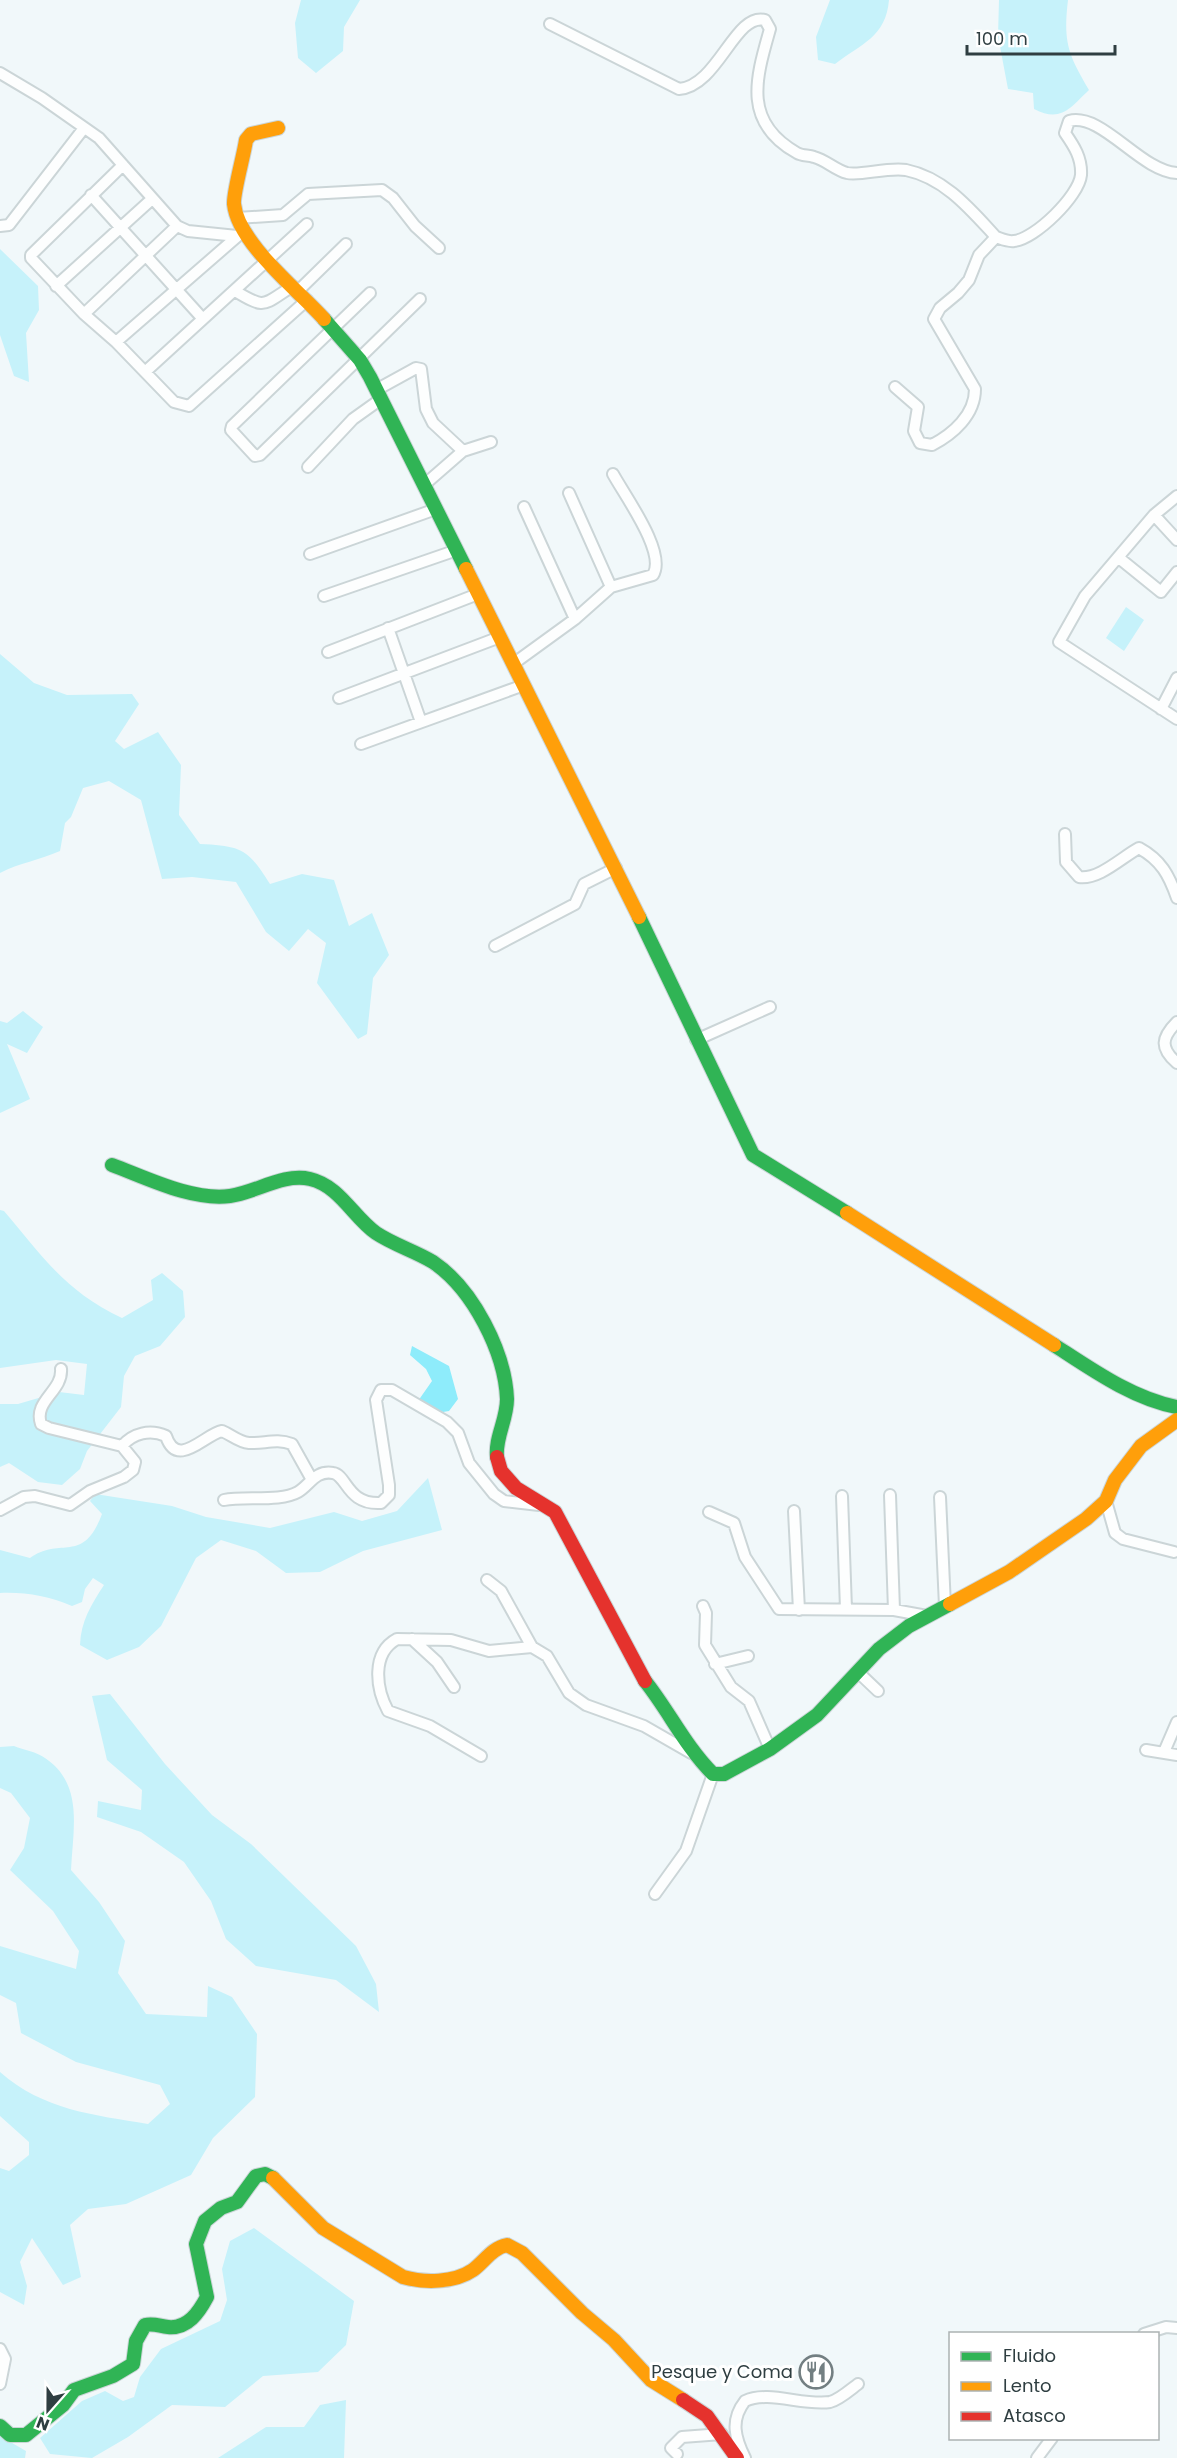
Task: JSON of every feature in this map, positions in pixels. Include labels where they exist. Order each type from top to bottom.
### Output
[{"type":"street","points":[[550,24],[679,89],[690,88],[704,79],[746,24],[759,18],[765,20],[770,29],[759,67],[756,94],[761,119],[778,139],[798,154],[815,157],[848,174],[882,169],[907,170],[934,181],[958,195],[996,237],[1012,242],[1022,239],[1068,202],[1078,189],[1081,165],[1079,156],[1065,133],[1069,121],[1077,118],[1096,127],[1153,167],[1177,173]]},
{"type":"street","points":[[0,73],[99,138],[177,226],[188,231],[241,233]]},
{"type":"street","points":[[0,226],[9,225],[84,128]]},
{"type":"street","points":[[278,128],[251,134],[246,140],[242,170],[234,201],[241,233],[300,293],[360,360],[379,394],[616,868],[696,1040],[753,1155],[905,1249],[1096,1372],[1161,1404],[1177,1407]]},
{"type":"street","points":[[123,165],[31,258],[56,286],[116,342],[174,402],[189,406],[346,244]]},
{"type":"street","points":[[237,218],[283,215],[308,194],[382,190],[393,198],[415,226],[439,248]]},
{"type":"street","points":[[91,195],[203,319]]},
{"type":"street","points":[[56,286],[152,199]]},
{"type":"street","points":[[145,372],[307,224]]},
{"type":"street","points":[[84,314],[177,226]]},
{"type":"street","points":[[116,342],[241,233]]},
{"type":"street","points":[[895,387],[918,407],[914,431],[920,443],[932,445],[963,423],[975,396],[975,389],[934,319],[940,308],[969,280],[979,255],[996,237]]},
{"type":"street","points":[[235,291],[257,304],[300,293]]},
{"type":"street","points":[[370,293],[232,426],[231,430],[255,456],[260,455],[360,360],[420,299]]},
{"type":"street","points":[[309,467],[379,394],[416,368],[421,369],[426,409],[433,423],[463,452]]},
{"type":"street","points":[[424,485],[463,452],[491,442]]},
{"type":"street","points":[[513,664],[575,619],[611,587],[653,575],[657,563],[652,543],[612,474]]},
{"type":"street","points":[[569,493],[611,587]]},
{"type":"street","points":[[1177,496],[1154,515],[1085,596],[1059,642],[1177,719]]},
{"type":"street","points":[[524,507],[575,619]]},
{"type":"street","points":[[310,554],[436,508]]},
{"type":"street","points":[[1154,515],[1177,540]]},
{"type":"street","points":[[324,596],[457,550]]},
{"type":"street","points":[[1119,558],[1161,592],[1177,572]]},
{"type":"street","points":[[328,652],[478,594]]},
{"type":"street","points":[[388,628],[421,722]]},
{"type":"street","points":[[339,698],[500,637]]},
{"type":"street","points":[[1161,709],[1177,678]]},
{"type":"street","points":[[361,744],[524,685]]},
{"type":"street","points":[[1065,834],[1066,862],[1079,877],[1086,878],[1099,873],[1139,848],[1156,857],[1177,898]]},
{"type":"street","points":[[495,946],[575,904],[585,884],[616,868]]},
{"type":"street","points":[[696,1040],[770,1007]]},
{"type":"street","points":[[1177,1022],[1164,1040],[1167,1053],[1177,1063]]},
{"type":"street","points":[[112,1165],[143,1177],[216,1196],[237,1195],[282,1180],[304,1178],[321,1182],[387,1241],[434,1263],[450,1276],[465,1294],[498,1359],[505,1383],[507,1406],[496,1449],[498,1463],[510,1482],[527,1497],[555,1512],[601,1593],[624,1646],[694,1755],[713,1774],[724,1774],[770,1749],[817,1715],[879,1648],[927,1616],[1009,1572],[1086,1519],[1106,1502],[1115,1480],[1141,1446],[1177,1420]]},
{"type":"street","points":[[0,1510],[24,1497],[35,1496],[70,1505],[90,1491],[124,1477],[133,1470],[135,1462],[122,1446],[66,1434],[41,1424],[41,1409],[46,1398],[60,1382],[61,1369]]},
{"type":"street","points":[[224,1500],[287,1495],[298,1492],[310,1478],[332,1472],[338,1474],[349,1491],[359,1500],[381,1503],[389,1494],[389,1485],[376,1400],[381,1390],[393,1390],[447,1422],[458,1433],[469,1463],[494,1494],[504,1501],[543,1505]]},
{"type":"street","points":[[122,1446],[136,1434],[147,1433],[159,1433],[166,1436],[168,1444],[175,1449],[188,1450],[204,1442],[212,1433],[222,1431],[238,1441],[250,1443],[281,1440],[292,1444],[310,1478]]},
{"type":"street","points":[[890,1495],[894,1610]]},
{"type":"street","points":[[842,1496],[846,1609]]},
{"type":"street","points":[[940,1497],[945,1606]]},
{"type":"street","points":[[1106,1502],[1115,1533],[1123,1539],[1174,1552]]},
{"type":"street","points":[[794,1511],[799,1610]]},
{"type":"street","points":[[710,1512],[734,1523],[745,1557],[779,1610],[894,1610],[927,1616]]},
{"type":"street","points":[[487,1580],[501,1591],[532,1647],[547,1656],[569,1693],[586,1705],[644,1726],[694,1755]]},
{"type":"street","points":[[703,1606],[706,1613],[705,1645],[731,1687],[749,1701],[770,1749]]},
{"type":"street","points":[[481,1756],[430,1726],[388,1711],[379,1691],[379,1666],[383,1650],[397,1639],[451,1640],[489,1651],[532,1647]]},
{"type":"street","points":[[412,1639],[437,1662],[454,1687]]},
{"type":"street","points":[[715,1664],[748,1656]]},
{"type":"street","points":[[858,1672],[879,1691]]},
{"type":"street","points":[[1164,1752],[1177,1724]]},
{"type":"street","points":[[1146,1750],[1177,1755]]},
{"type":"street","points":[[655,1894],[686,1851],[713,1774]]},
{"type":"street","points":[[0,2426],[10,2435],[26,2435],[63,2405],[74,2390],[113,2376],[133,2364],[136,2341],[145,2325],[154,2323],[167,2329],[177,2329],[196,2315],[207,2297],[196,2244],[206,2222],[221,2208],[237,2202],[246,2193],[249,2184],[256,2176],[265,2174],[279,2182],[323,2228],[403,2277],[418,2281],[454,2278],[471,2271],[498,2247],[507,2245],[522,2253],[651,2380],[707,2416],[737,2458]]},
{"type":"street","points":[[1150,2332],[1166,2327],[1177,2328]]},
{"type":"street","points":[[0,2349],[5,2359],[0,2384]]},
{"type":"street","points":[[745,2458],[735,2434],[737,2413],[745,2401],[763,2397],[786,2401],[831,2402],[858,2384]]},
{"type":"street","points":[[677,2454],[671,2448],[682,2437],[722,2434]]},
{"type":"street","points":[[1037,2458],[1051,2440]]},
{"type":"shaded area","points":[[301,0],[360,0],[344,27],[343,51],[316,73],[298,58],[295,23]]},
{"type":"shaded area","points":[[830,0],[889,0],[887,13],[877,31],[863,45],[835,64],[818,60],[816,37]]},
{"type":"shaded area","points":[[999,0],[1068,0],[1066,27],[1069,47],[1076,67],[1089,90],[1064,112],[1043,113],[1034,109],[1033,93],[1008,89],[998,36]]},
{"type":"shaded area","points":[[0,249],[38,286],[39,310],[26,333],[29,382],[14,376],[0,335]]},
{"type":"shaded area","points":[[1126,607],[1144,620],[1124,651],[1106,638]]},
{"type":"shaded area","points":[[0,654],[34,683],[67,695],[132,694],[139,704],[115,741],[124,749],[158,732],[181,765],[179,815],[200,844],[226,846],[243,852],[256,863],[270,884],[302,874],[334,880],[349,926],[372,913],[389,955],[373,978],[367,1034],[358,1039],[317,983],[326,943],[308,929],[289,951],[266,932],[236,882],[192,877],[162,879],[141,800],[109,781],[83,788],[71,817],[65,823],[60,851],[0,873]]},
{"type":"shaded area","points":[[23,1011],[43,1027],[27,1053],[7,1044],[30,1099],[0,1113],[0,1021],[7,1023]]},
{"type":"shaded area","points":[[0,1210],[4,1211],[56,1272],[102,1308],[122,1318],[153,1300],[151,1280],[162,1273],[183,1291],[185,1317],[160,1346],[135,1356],[124,1376],[121,1407],[87,1451],[80,1469],[62,1485],[38,1482],[9,1463],[0,1467],[0,1404],[18,1404],[59,1392],[84,1395],[87,1364],[56,1360],[0,1368]]},
{"type":"shaded area","points":[[428,1478],[442,1530],[363,1551],[320,1572],[286,1573],[256,1551],[221,1540],[196,1558],[161,1626],[139,1647],[107,1660],[80,1645],[82,1628],[104,1585],[93,1578],[85,1589],[82,1602],[72,1606],[37,1595],[0,1593],[0,1550],[30,1558],[52,1549],[79,1545],[95,1530],[102,1514],[90,1501],[95,1494],[172,1506],[206,1517],[270,1528],[334,1512],[362,1521],[397,1511]]},
{"type":"shaded area","points":[[110,1694],[165,1764],[212,1815],[251,1844],[356,1946],[376,1984],[379,2012],[336,1980],[256,1966],[226,1939],[211,1901],[184,1862],[141,1832],[97,1817],[98,1801],[141,1810],[142,1790],[107,1760],[92,1696]]},
{"type":"shaded area","points":[[14,1746],[45,1758],[66,1781],[71,1794],[74,1823],[71,1870],[99,1902],[125,1941],[118,1973],[146,2014],[207,2017],[208,1986],[232,1997],[257,2034],[255,2097],[213,2138],[191,2175],[126,2204],[88,2209],[70,2225],[81,2277],[63,2285],[32,2238],[20,2262],[27,2286],[24,2305],[0,2292],[0,2168],[9,2171],[29,2155],[29,2142],[0,2116],[0,2072],[16,2085],[34,2095],[51,2103],[89,2114],[148,2124],[170,2104],[160,2085],[76,2062],[21,2033],[16,2003],[0,1995],[0,1946],[76,1969],[79,1951],[53,1911],[10,1870],[24,1848],[30,1818],[11,1793],[0,1788],[0,1747]]},
{"type":"shaded area","points":[[254,2228],[354,2301],[346,2345],[318,2372],[263,2376],[225,2407],[172,2405],[128,2437],[92,2458],[50,2454],[40,2438],[82,2401],[105,2391],[123,2401],[134,2397],[140,2377],[161,2349],[220,2321],[227,2300],[222,2269],[230,2241]]},
{"type":"shaded area","points":[[346,2400],[344,2458],[218,2458],[266,2427],[304,2427],[320,2405]]},
{"type":"shaded area","points":[[0,2436],[26,2451],[25,2458],[0,2458]]},
{"type":"water","points":[[412,1346],[449,1366],[458,1399],[449,1411],[443,1412],[418,1401],[432,1381],[426,1369],[410,1355]]},
{"type":"traffic: fast","points":[[324,319],[360,360],[370,377],[466,569]]},
{"type":"traffic: fast","points":[[639,917],[753,1155],[847,1213]]},
{"type":"traffic: fast","points":[[112,1165],[185,1192],[215,1197],[240,1194],[290,1179],[310,1179],[330,1188],[376,1233],[433,1262],[448,1274],[473,1305],[484,1323],[500,1362],[507,1399],[497,1457]]},
{"type":"traffic: fast","points":[[1054,1345],[1129,1390],[1177,1407]]},
{"type":"traffic: fast","points":[[645,1681],[703,1763],[713,1774],[724,1774],[770,1749],[817,1715],[879,1649],[909,1626],[950,1604]]},
{"type":"traffic: fast","points":[[0,2426],[10,2435],[26,2435],[63,2405],[74,2390],[113,2376],[133,2364],[136,2341],[145,2325],[175,2327],[192,2318],[207,2297],[196,2244],[205,2221],[221,2208],[237,2202],[256,2176],[265,2174],[273,2178]]},
{"type":"traffic: slow","points":[[278,128],[251,134],[246,140],[234,204],[238,219],[257,250],[324,319]]},
{"type":"traffic: slow","points":[[466,569],[639,917]]},
{"type":"traffic: slow","points":[[847,1213],[1054,1345]]},
{"type":"traffic: slow","points":[[950,1604],[1009,1572],[1086,1519],[1106,1501],[1115,1480],[1141,1446],[1177,1420]]},
{"type":"traffic: slow","points":[[273,2178],[323,2228],[403,2277],[429,2281],[448,2280],[473,2270],[493,2252],[507,2245],[522,2253],[582,2313],[614,2340],[651,2380],[683,2400]]},
{"type":"traffic: jam","points":[[497,1457],[501,1471],[516,1488],[555,1512],[645,1681]]},
{"type":"traffic: jam","points":[[683,2400],[707,2416],[737,2458]]},
{"type":"place","name":"Pesque y Coma","points":[[816,2372]]}]
